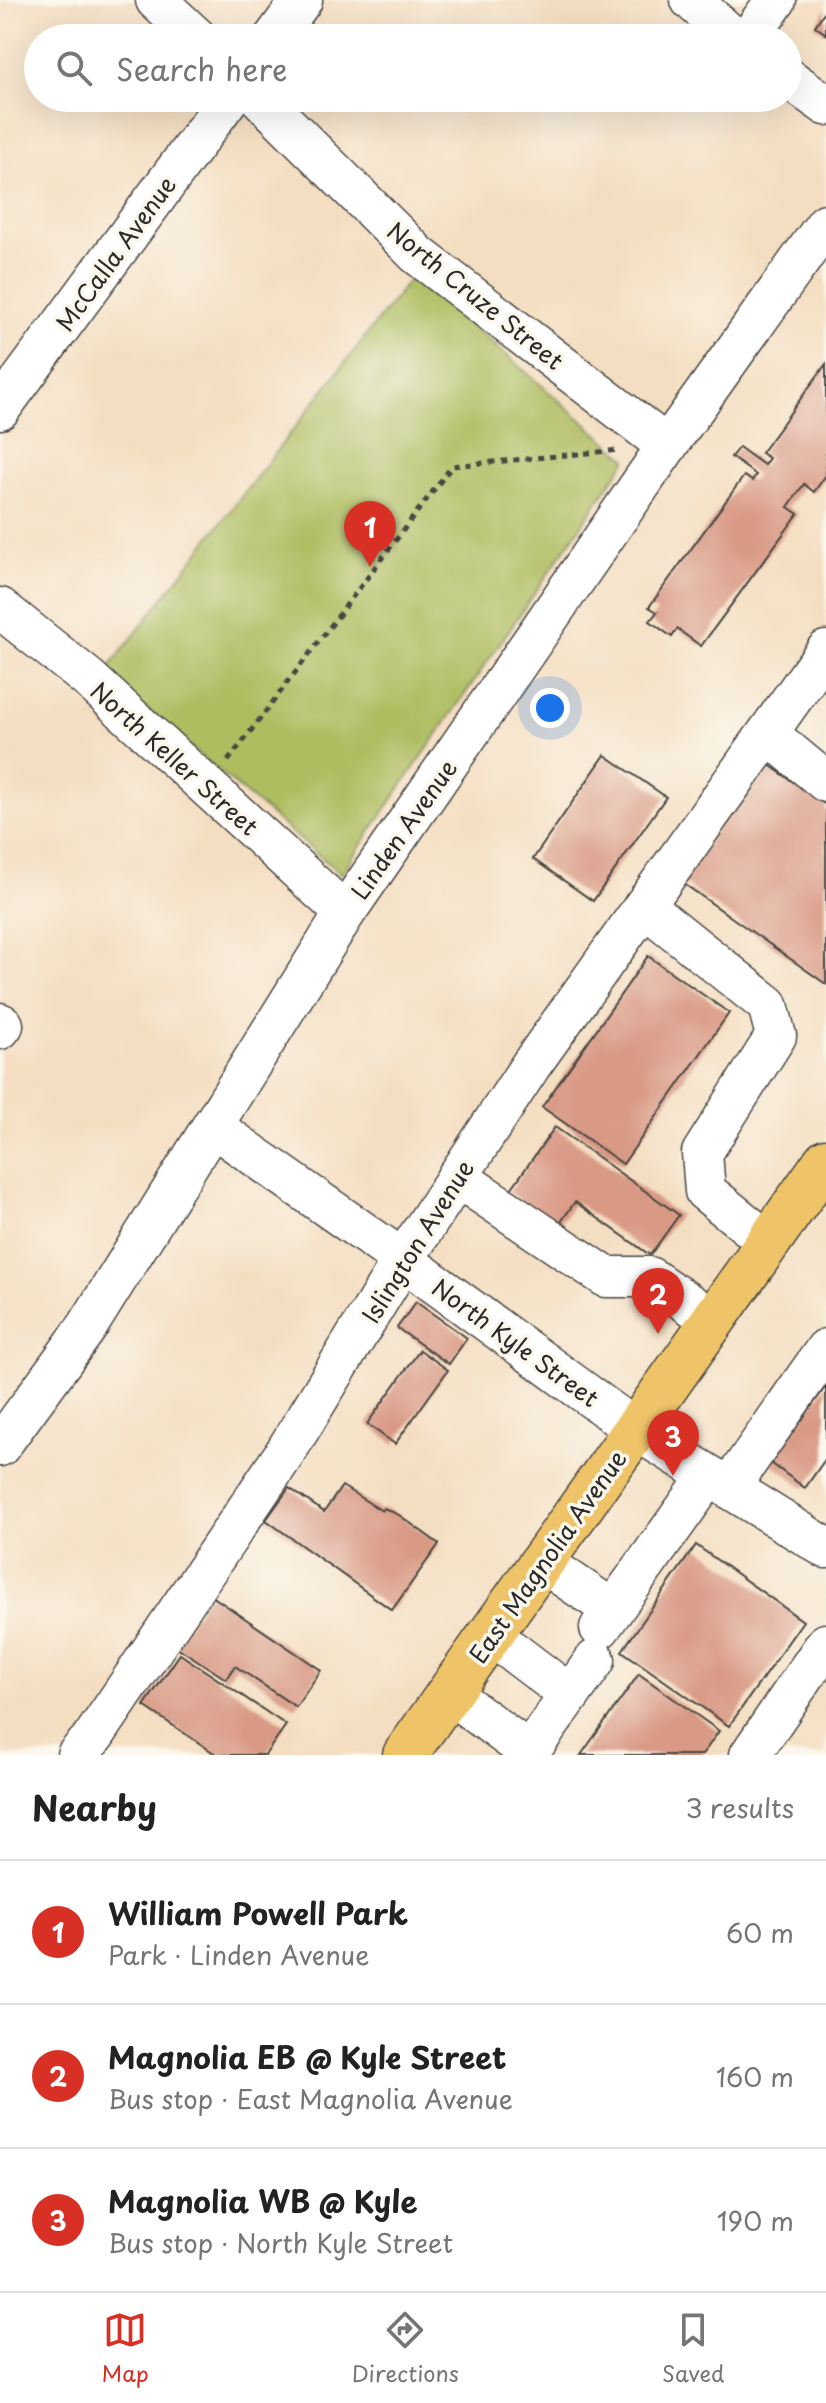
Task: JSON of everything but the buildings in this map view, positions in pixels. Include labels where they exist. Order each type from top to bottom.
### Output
[{"type":"main road","name":"East Magnolia Avenue","points":[[405,1755],[826,1161]]},
{"type":"street","points":[[156,0],[182,24]]},
{"type":"street","points":[[284,24],[302,0]]},
{"type":"street","points":[[691,0],[718,24]]},
{"type":"street","points":[[759,24],[776,0]]},
{"type":"street","points":[[802,88],[826,105]]},
{"type":"street","name":"McCalla Avenue","points":[[0,409],[219,112]]},
{"type":"street","name":"North Cruze Street","points":[[274,112],[418,255],[667,446]]},
{"type":"street","name":"Linden Avenue","points":[[0,1446],[87,1327],[345,913],[667,446],[826,224]]},
{"type":"street","name":"North Keller Street","points":[[0,608],[89,679],[345,913]]},
{"type":"street","name":"Islington Avenue","points":[[77,1755],[94,1736],[283,1456],[403,1260],[531,1065],[826,651]]},
{"type":"street","points":[[768,734],[826,782]]},
{"type":"street","points":[[644,906],[768,1005],[776,1036],[702,1153],[705,1191],[767,1241]]},
{"type":"street","name":"North Kyle Street","points":[[212,1126],[636,1430],[826,1547]]},
{"type":"street","points":[[457,1177],[606,1277],[649,1277],[712,1319]]},
{"type":"street","points":[[449,1693],[528,1753],[570,1695],[603,1633],[826,1349]]},
{"type":"street","points":[[542,1562],[603,1633]]},
{"type":"street","points":[[491,1635],[570,1695]]},
{"type":"street","points":[[750,1755],[826,1644]]},
{"type":"path","points":[[228,761],[452,466],[667,446]]},
{"type":"green space","points":[[413,275],[627,459],[341,874],[104,674]]},
{"type":"place","name":"William Powell Park","points":[[370,567]]},
{"type":"place","name":"Magnolia EB @ Kyle Street","points":[[658,1334]]},
{"type":"place","name":"Magnolia WB @ Kyle","points":[[673,1476]]}]
